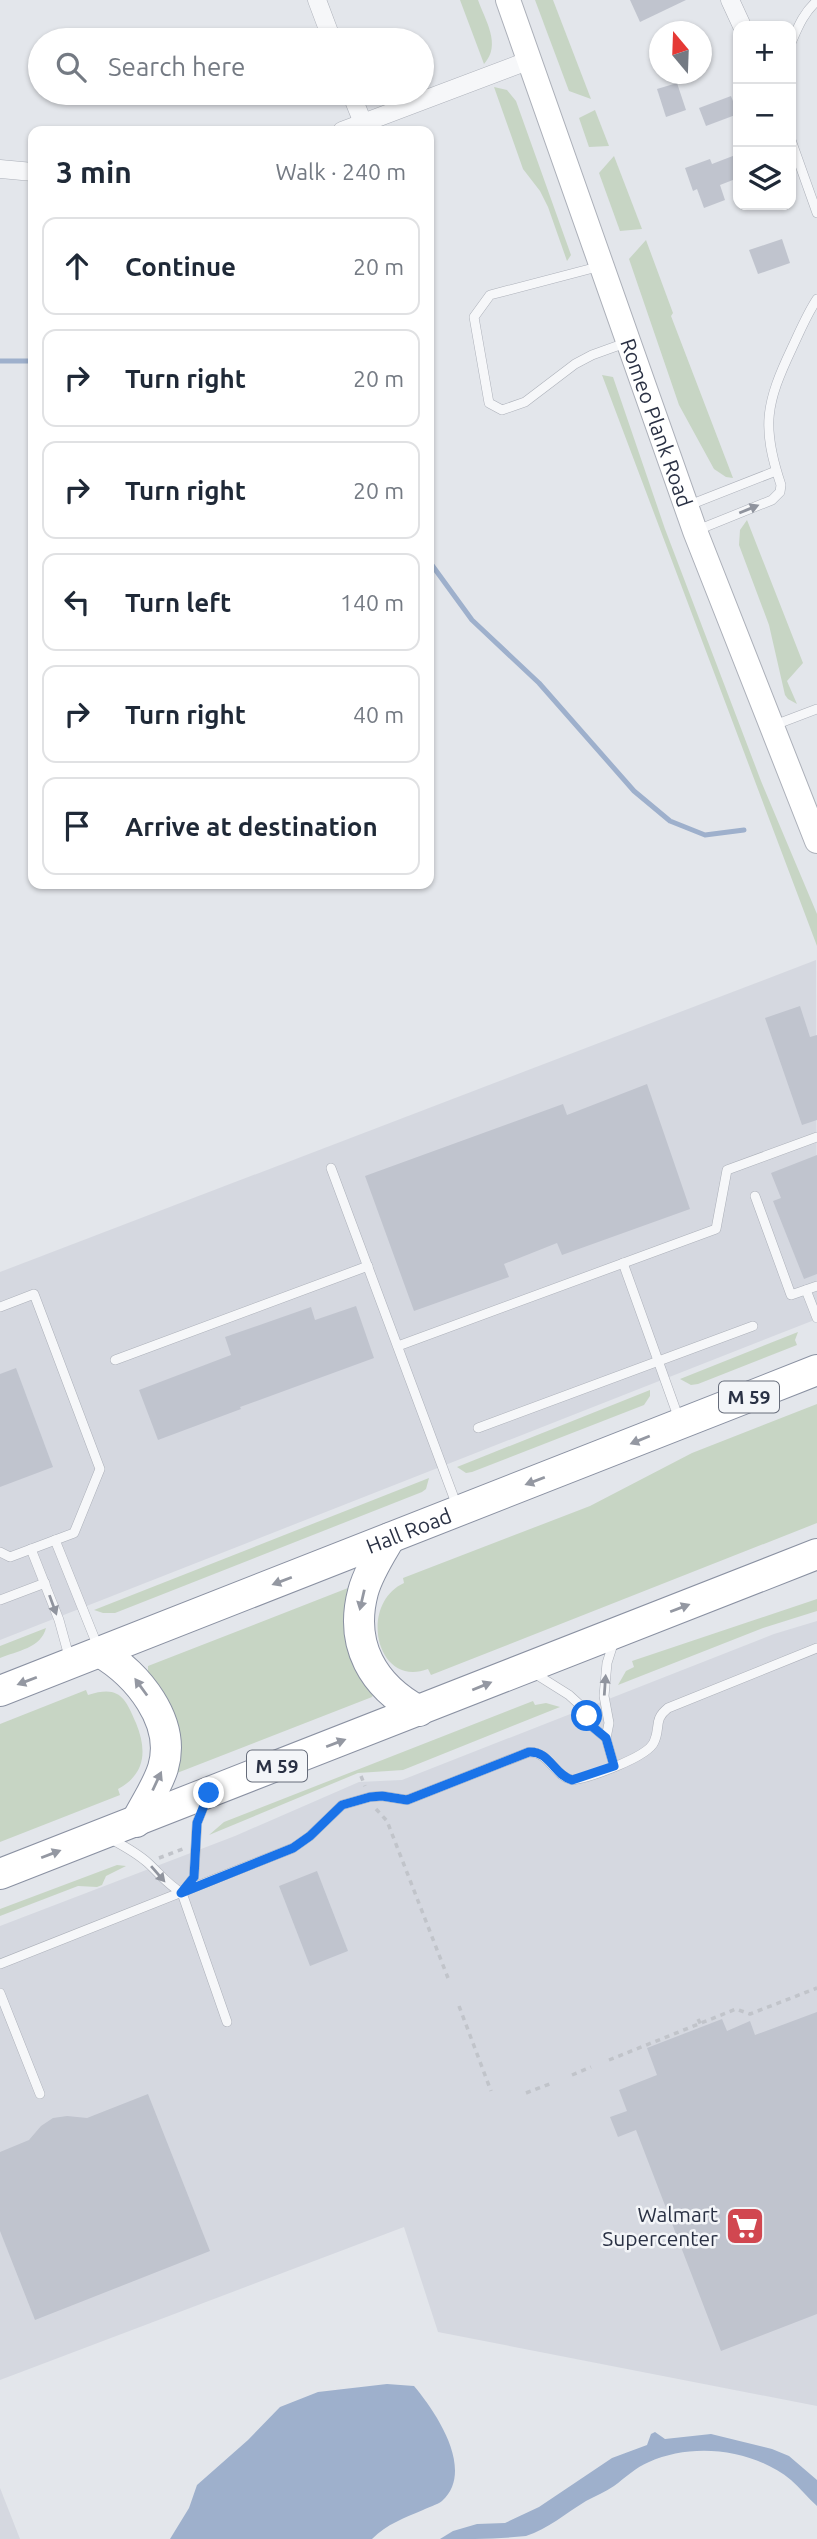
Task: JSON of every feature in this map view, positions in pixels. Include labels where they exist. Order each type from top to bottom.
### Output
[{"type":"highway","name":"Hall Road","points":[[0,1691],[817,1370]]},
{"type":"highway","points":[[390,1538],[363,1590],[359,1632],[363,1649],[381,1682],[391,1693],[419,1711]]},
{"type":"highway","name":"M 59","points":[[0,1874],[817,1554]]},
{"type":"highway","points":[[100,1652],[120,1664],[143,1688],[157,1715],[164,1737],[166,1751],[162,1770],[136,1822]]},
{"type":"main road","name":"Romeo Plank Road","points":[[508,0],[695,531],[817,842]]},
{"type":"street","points":[[317,0],[328,28]]},
{"type":"street","points":[[730,0],[740,21]]},
{"type":"street","points":[[434,97],[530,60]]},
{"type":"street","points":[[356,105],[363,124]]},
{"type":"street","points":[[357,126],[413,105]]},
{"type":"street","points":[[0,169],[28,172]]},
{"type":"lane","points":[[796,32],[809,8],[817,1]]},
{"type":"lane","points":[[793,147],[817,213]]},
{"type":"lane","points":[[602,265],[490,295],[474,317],[489,403],[502,410],[525,402],[575,364],[629,342]]},
{"type":"lane","points":[[695,531],[772,500],[780,492],[781,485],[768,436],[771,399],[776,382],[817,299]]},
{"type":"lane","points":[[687,506],[776,471]]},
{"type":"lane","points":[[771,726],[817,709]]},
{"type":"lane","points":[[398,1346],[716,1228],[727,1170],[817,1137]]},
{"type":"lane","points":[[331,1168],[459,1511]]},
{"type":"lane","points":[[755,1196],[792,1295],[817,1286]]},
{"type":"lane","points":[[623,1263],[681,1423]]},
{"type":"lane","points":[[115,1360],[368,1266]]},
{"type":"lane","points":[[806,1290],[817,1318]]},
{"type":"lane","points":[[0,1307],[34,1294],[100,1469],[74,1533],[10,1557],[0,1552]]},
{"type":"lane","points":[[478,1428],[753,1326]]},
{"type":"lane","points":[[55,1540],[100,1652]]},
{"type":"lane","points":[[32,1549],[59,1620],[71,1664]]},
{"type":"lane","points":[[0,1600],[45,1583]]},
{"type":"lane","points":[[614,1766],[606,1738],[609,1723],[604,1703],[604,1682],[616,1633]]},
{"type":"lane","points":[[0,1964],[293,1848],[310,1836],[342,1805],[382,1796],[407,1800],[529,1752],[544,1755],[559,1773],[572,1780],[614,1766],[649,1751],[656,1738],[657,1720],[668,1708],[817,1648]]},
{"type":"lane","points":[[525,1669],[569,1695],[580,1705],[594,1728],[606,1738]]},
{"type":"lane","points":[[181,1893],[194,1877],[197,1823],[209,1793]]},
{"type":"lane","points":[[103,1835],[131,1850],[159,1874],[166,1884],[181,1893],[227,2022]]},
{"type":"lane","points":[[0,1993],[40,2094]]},
{"type":"path","points":[[361,1776],[365,1786]]},
{"type":"path","points":[[376,1809],[387,1821],[448,1978]]},
{"type":"path","points":[[157,1859],[183,1849]]},
{"type":"path","points":[[608,2060],[736,2009],[750,2014],[817,1988]]},
{"type":"path","points":[[459,2006],[491,2091]]},
{"type":"path","points":[[572,2075],[591,2067]]},
{"type":"path","points":[[526,2093],[552,2083]]},
{"type":"shaded area","points":[[816,960],[817,1319],[0,1640],[0,1272]]},
{"type":"shaded area","points":[[817,1621],[817,2406],[438,2332],[404,2227],[0,2380],[0,1926],[235,1836],[359,1782],[402,1780],[774,1634]]},
{"type":"shaded area","points":[[0,2488],[20,2539],[0,2539]]},
{"type":"green space","points":[[460,0],[478,0],[488,24],[492,49],[484,64]]},
{"type":"green space","points":[[535,0],[553,0],[591,99],[569,91]]},
{"type":"green space","points":[[494,87],[507,90],[516,101],[571,255],[567,261],[548,207],[540,191],[523,169]]},
{"type":"green space","points":[[595,110],[609,146],[589,147],[579,118]]},
{"type":"green space","points":[[614,156],[642,229],[620,231],[599,173]]},
{"type":"green space","points":[[646,240],[673,313],[671,316],[733,478],[714,469],[679,405],[629,259]]},
{"type":"green space","points":[[602,375],[613,377],[665,529],[761,781],[817,914],[817,946]]},
{"type":"green space","points":[[747,520],[803,663],[787,681],[797,704],[785,695],[769,625],[739,545],[740,530]]},
{"type":"green space","points":[[798,1332],[795,1340],[797,1345],[698,1384],[691,1385],[680,1379]]},
{"type":"green space","points":[[650,1390],[650,1396],[644,1405],[472,1472],[466,1473],[457,1467]]},
{"type":"green space","points":[[817,1404],[817,1523],[431,1675],[428,1669],[410,1672],[396,1667],[385,1656],[379,1641],[381,1608],[390,1594],[404,1583],[403,1578],[590,1506],[692,1453]]},
{"type":"green space","points":[[429,1478],[426,1489],[422,1492],[115,1613],[94,1610]]},
{"type":"green space","points":[[351,1588],[346,1618],[347,1644],[356,1670],[372,1697],[177,1773],[164,1696],[148,1671],[148,1666]]},
{"type":"green space","points":[[817,1599],[817,1611],[763,1628],[618,1685],[626,1671],[634,1667],[632,1661]]},
{"type":"green space","points":[[46,1628],[34,1644],[0,1658],[0,1646]]},
{"type":"green space","points":[[86,1690],[88,1695],[107,1692],[119,1695],[124,1700],[140,1733],[143,1752],[139,1769],[118,1789],[120,1795],[0,1842],[0,1724]]},
{"type":"green space","points":[[533,1701],[535,1705],[546,1703],[560,1707],[403,1770],[358,1773],[209,1835],[224,1822]]},
{"type":"green space","points":[[117,1865],[126,1866],[106,1876],[102,1885],[78,1886],[0,1916],[0,1909]]},
{"type":"water","points":[[387,2384],[414,2386],[432,2410],[449,2441],[455,2473],[451,2488],[442,2501],[396,2522],[372,2539],[170,2539],[189,2508],[197,2485],[248,2440],[280,2407],[318,2392]]},
{"type":"water","points":[[655,2432],[665,2439],[711,2434],[772,2449],[789,2456],[817,2480],[817,2506],[791,2480],[759,2461],[722,2452],[684,2452],[644,2464],[611,2488],[526,2536],[440,2539],[453,2531],[477,2524],[505,2523],[539,2507],[612,2458],[647,2445],[651,2434]]},
{"type":"building","points":[[630,0],[686,0],[640,22]]},
{"type":"building","points":[[677,84],[686,110],[666,117],[657,89]]},
{"type":"building","points":[[731,96],[733,116],[706,126],[699,108]]},
{"type":"building","points":[[733,156],[733,180],[720,185],[725,200],[704,208],[697,189],[693,191],[685,168],[710,159],[712,164]]},
{"type":"building","points":[[782,239],[790,263],[758,274],[749,250]]},
{"type":"building","points":[[800,1006],[810,1037],[817,1035],[817,1120],[802,1125],[765,1018]]},
{"type":"building","points":[[647,1084],[690,1209],[562,1255],[557,1243],[504,1264],[509,1277],[414,1311],[365,1176],[563,1104],[567,1115]]},
{"type":"building","points":[[817,1155],[817,1274],[804,1279],[773,1201],[781,1198],[771,1173]]},
{"type":"building","points":[[356,1306],[374,1358],[158,1440],[139,1390],[231,1355],[225,1337],[311,1307],[315,1320]]},
{"type":"building","points":[[16,1368],[53,1467],[0,1487],[0,1374]]},
{"type":"building","points":[[317,1871],[348,1951],[310,1966],[279,1886]]},
{"type":"building","name":"Walmart Supercenter","points":[[817,2012],[817,2314],[721,2351],[636,2130],[618,2137],[610,2117],[627,2111],[619,2090],[657,2075],[647,2048],[722,2019],[727,2031],[750,2021],[755,2035]]},
{"type":"building","points":[[148,2094],[210,2251],[35,2320],[0,2231],[0,2152],[29,2140],[41,2126],[53,2118],[87,2118]]},
{"type":"waterway","points":[[0,361],[28,361]]},
{"type":"waterway","points":[[434,568],[472,620],[539,683],[634,791],[670,821],[705,835],[744,830]]},
{"type":"place","name":"Walmart Supercenter","points":[[745,2226]]},
{"type":"route","points":[[209,1793],[197,1823],[194,1877],[181,1893],[293,1848],[310,1836],[342,1805],[382,1796],[407,1800],[529,1752],[544,1755],[559,1773],[572,1780],[614,1766],[606,1738],[594,1728],[587,1716]]}]
